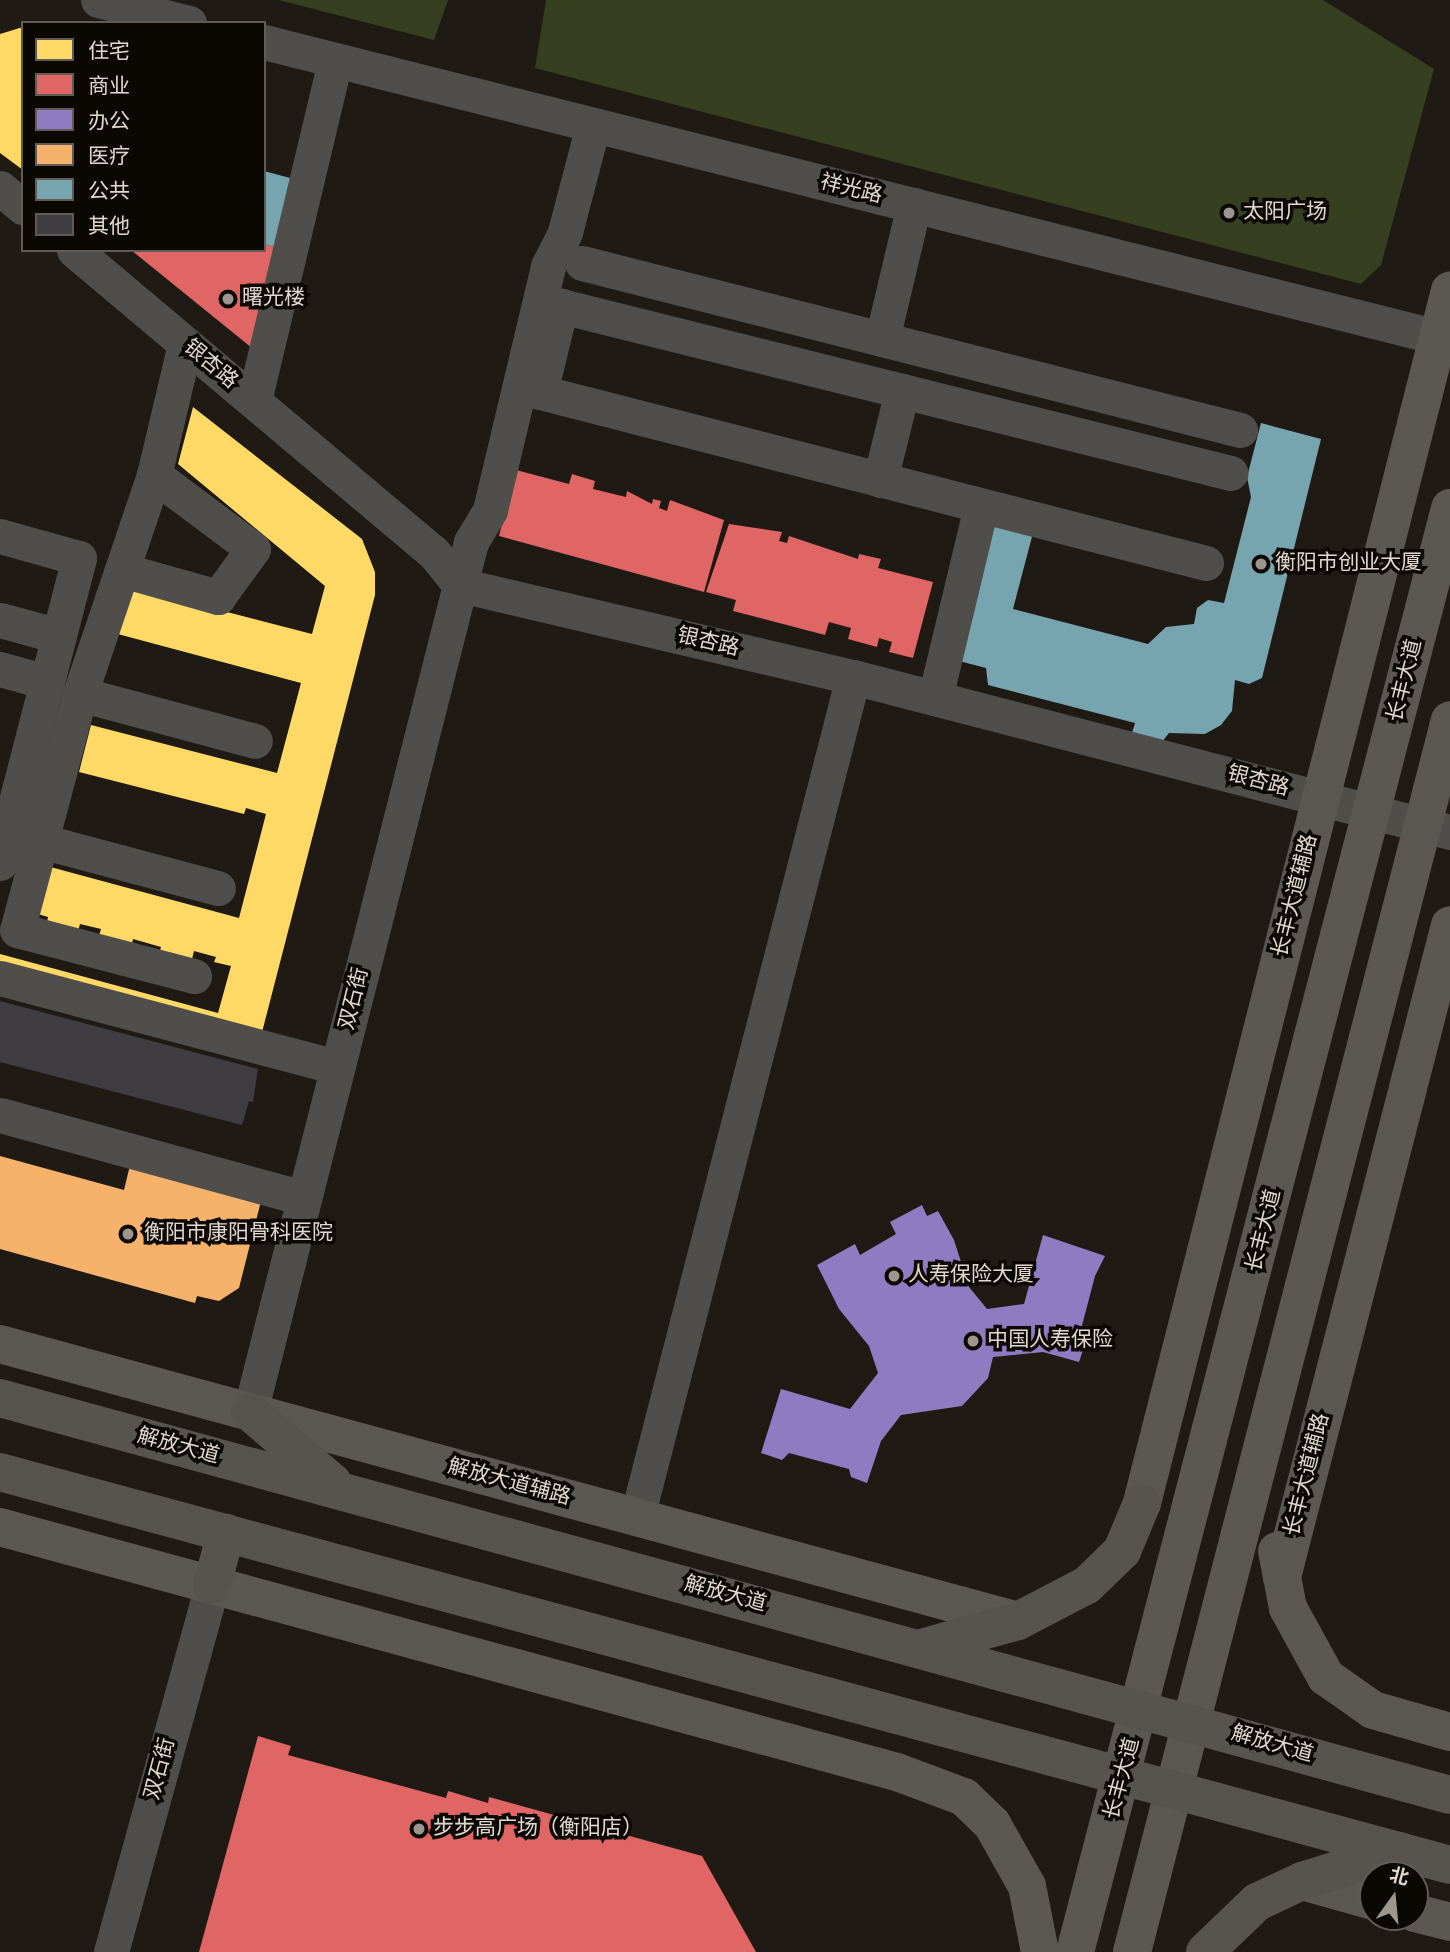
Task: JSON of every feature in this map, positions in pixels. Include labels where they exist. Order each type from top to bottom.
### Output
[{"type":"highway","name":"解放大道","points":[[0,1398],[1450,1795]]},
{"type":"highway","points":[[250,1412],[343,1492]]},
{"type":"highway","points":[[0,1472],[1450,1865]]},
{"type":"highway","points":[[921,1648],[1018,1621],[1087,1585],[1122,1550],[1142,1503]]},
{"type":"highway","points":[[212,1585],[226,1533]]},
{"type":"highway","points":[[1205,1952],[1257,1902],[1302,1881],[1399,1851]]},
{"type":"main road","name":"长丰大道辅路","points":[[1142,1503],[1320,799],[1444,329],[1450,289]]},
{"type":"main road","points":[[1444,329],[1450,381]]},
{"type":"main road","name":"长丰大道","points":[[1075,1952],[1124,1776],[1450,508]]},
{"type":"main road","points":[[1132,1952],[1310,1260],[1437,829],[1450,720]]},
{"type":"main road","name":"长丰大道辅路","points":[[1282,1577],[1450,925]]},
{"type":"main road","points":[[1193,1300],[1296,1110]]},
{"type":"main road","points":[[1310,1260],[1385,1179]]},
{"type":"main road","points":[[1310,1260],[1334,1378]]},
{"type":"main road","name":"解放大道辅路","points":[[0,1344],[1018,1621]]},
{"type":"main road","points":[[1259,1455],[1288,1608],[1326,1677],[1373,1710],[1450,1732]]},
{"type":"main road","points":[[0,1527],[897,1772],[964,1797],[992,1824],[1027,1886],[1035,1943]]},
{"type":"main road","points":[[1302,1881],[1359,1897]]},
{"type":"main road","points":[[1429,1917],[1450,1923]]},
{"type":"street","points":[[98,0],[169,20]]},
{"type":"street","name":"祥光路","points":[[266,43],[914,205],[1444,329]]},
{"type":"street","points":[[254,401],[335,60]]},
{"type":"street","name":"双石街","points":[[250,1412],[471,542],[490,510],[548,266],[565,232],[593,125]]},
{"type":"street","points":[[0,188],[21,205]]},
{"type":"street","points":[[882,339],[914,205]]},
{"type":"street","name":"银杏路","points":[[92,257],[185,344],[433,552],[460,585],[853,677],[1437,829]]},
{"type":"street","points":[[582,263],[1240,430]]},
{"type":"street","points":[[1206,563],[540,392],[561,306],[1231,473]]},
{"type":"street","points":[[185,344],[154,475],[80,694],[18,930],[194,976]]},
{"type":"street","points":[[880,480],[902,391]]},
{"type":"street","points":[[122,570],[218,597],[253,549],[154,475]]},
{"type":"street","points":[[935,698],[981,506]]},
{"type":"street","points":[[0,536],[79,558],[47,682],[10,785],[0,863]]},
{"type":"street","points":[[0,620],[59,636]]},
{"type":"street","points":[[0,669],[47,682]]},
{"type":"street","points":[[637,1517],[853,677]]},
{"type":"street","points":[[80,694],[255,741]]},
{"type":"street","points":[[41,841],[218,888]]},
{"type":"street","points":[[0,978],[337,1067]]},
{"type":"street","points":[[0,1115],[304,1198]]},
{"type":"street","name":"双石街","points":[[111,1952],[212,1585]]},
{"type":"green space","points":[[279,0],[448,0],[434,40]]},
{"type":"green space","name":"太阳广场","points":[[546,0],[1323,0],[1434,69],[1381,265],[1361,284],[535,68]]},
{"type":"building: 住宅","points":[[21,28],[21,169],[0,153],[0,34]]},
{"type":"building: 住宅","points":[[193,407],[362,539],[375,572],[375,595],[260,1040],[0,972],[0,954],[218,1013],[231,966],[214,962],[216,957],[194,951],[191,963],[159,954],[161,947],[133,939],[131,948],[98,939],[101,929],[80,924],[77,935],[46,927],[48,917],[31,912],[43,865],[239,918],[266,814],[246,808],[244,814],[79,772],[91,725],[277,773],[301,683],[114,633],[126,586],[312,634],[325,586],[178,464]]},
{"type":"building: 商业","name":"曙光楼","points":[[266,245],[277,248],[252,348],[133,252],[266,252]]},
{"type":"building: 商业","points":[[516,470],[569,484],[572,474],[595,481],[593,489],[626,497],[627,491],[652,504],[653,499],[661,501],[659,508],[667,511],[670,500],[724,520],[704,592],[499,536]]},
{"type":"building: 商业","points":[[729,524],[782,532],[779,541],[787,543],[789,536],[858,559],[859,554],[881,559],[878,568],[933,582],[913,658],[889,652],[892,642],[879,638],[877,647],[848,639],[851,628],[829,622],[825,635],[733,611],[736,600],[706,592]]},
{"type":"building: 商业","name":"步步高广场（衡阳店）","points":[[258,1736],[291,1746],[288,1755],[446,1798],[448,1791],[488,1803],[489,1797],[702,1856],[756,1952],[199,1952]]},
{"type":"building: 办公","name":"中国人寿保险","points":[[922,1205],[927,1216],[938,1211],[954,1240],[969,1287],[987,1309],[1024,1304],[1043,1235],[1105,1256],[1095,1276],[1079,1337],[1084,1347],[1079,1362],[1043,1352],[993,1357],[988,1378],[962,1406],[901,1415],[881,1441],[867,1483],[851,1477],[849,1469],[789,1453],[782,1460],[761,1453],[781,1389],[850,1409],[878,1373],[869,1346],[839,1309],[817,1265],[855,1244],[860,1255],[896,1234],[890,1222]]},
{"type":"building: 医疗","points":[[0,1156],[124,1190],[131,1161],[262,1197],[239,1288],[219,1301],[197,1296],[195,1303],[0,1249]]},
{"type":"building: 公共","points":[[266,172],[294,179],[277,248],[266,245]]},
{"type":"building: 公共","name":"衡阳市创业大厦","points":[[1261,423],[1321,439],[1262,678],[1249,684],[1235,680],[1232,711],[1221,725],[1205,734],[1169,733],[1162,742],[1132,733],[1135,723],[988,685],[986,668],[959,661],[996,519],[1034,529],[1013,609],[1148,644],[1166,627],[1194,624],[1197,608],[1208,600],[1224,603],[1251,497],[1247,477]]},
{"type":"building: 其他","points":[[0,1001],[258,1069],[253,1102],[249,1101],[242,1125],[0,1062]]},
{"type":"place","name":"太阳广场","points":[[1229,213]]},
{"type":"place","name":"曙光楼","points":[[228,299]]},
{"type":"place","name":"衡阳市创业大厦","points":[[1261,564]]},
{"type":"place","name":"衡阳市康阳骨科医院","points":[[128,1234]]},
{"type":"place","name":"人寿保险大厦","points":[[894,1276]]},
{"type":"place","name":"中国人寿保险","points":[[973,1341]]},
{"type":"place","name":"步步高广场（衡阳店）","points":[[419,1829]]}]
